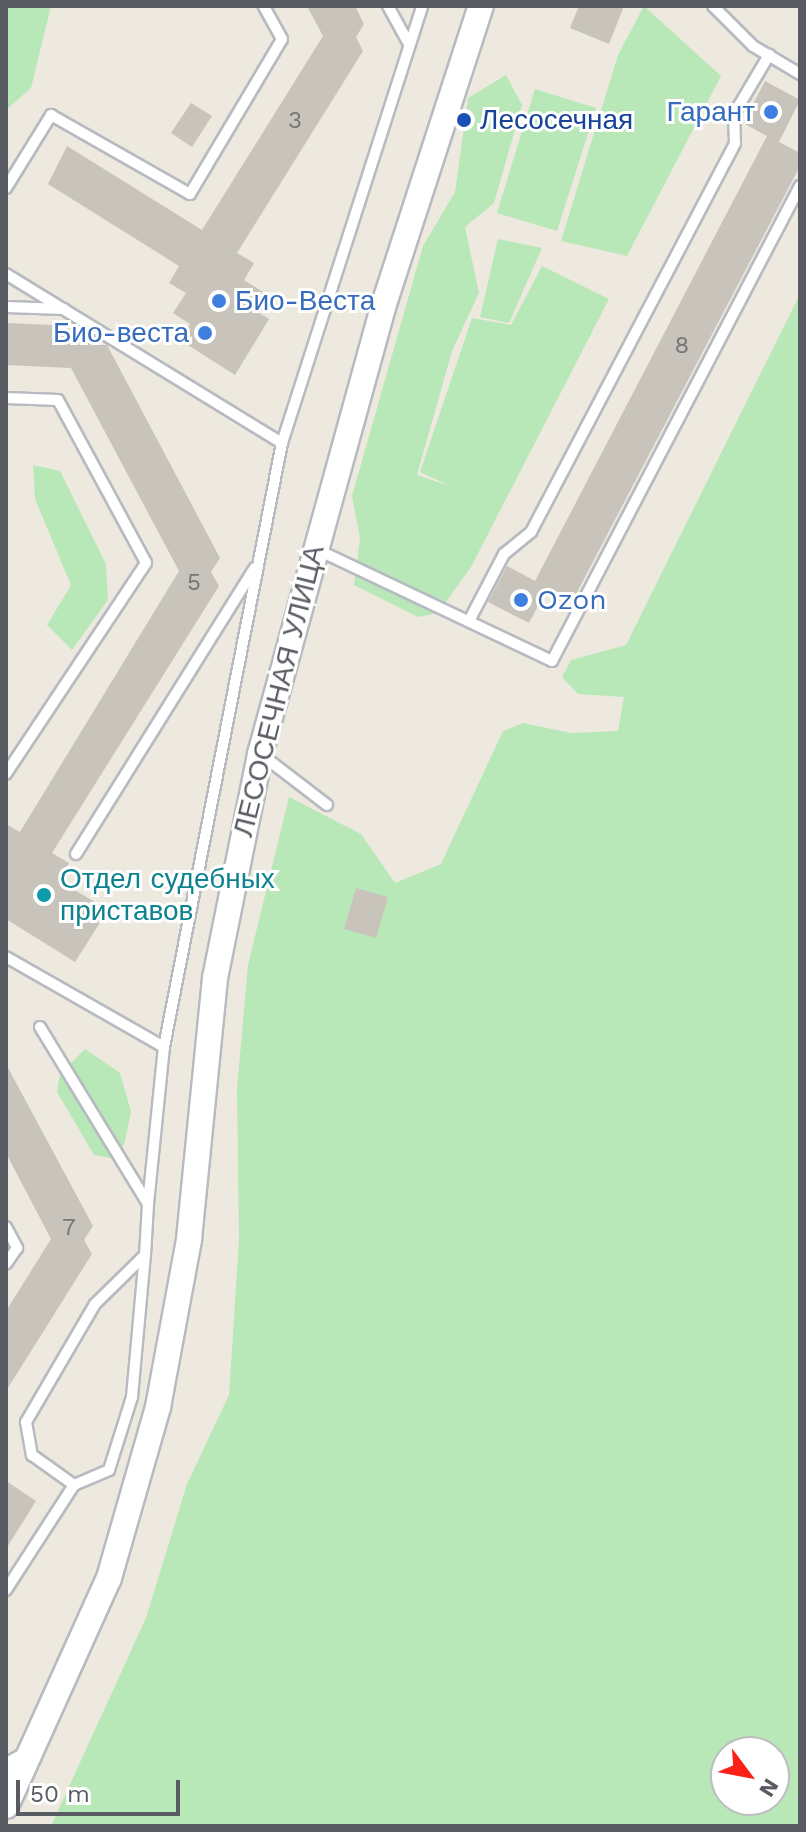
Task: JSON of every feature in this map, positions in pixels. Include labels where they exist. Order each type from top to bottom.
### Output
[{"type":"street","name":"ЛЕСОСЕЧНАЯ УЛИЦА","points":[[6,1806],[109,1578],[158,1407],[189,1239],[215,978],[260,754],[315,548],[481,6]]},
{"type":"street","points":[[6,1769],[31,1755]]},
{"type":"lane","points":[[6,188],[51,115],[190,194],[282,39],[264,6]]},
{"type":"lane","points":[[388,6],[409,44]]},
{"type":"lane","points":[[6,1590],[74,1485],[109,1470],[123,1426],[145,1255],[164,1047],[282,443],[422,6]]},
{"type":"lane","points":[[713,6],[769,55],[800,74]]},
{"type":"lane","points":[[469,621],[504,554],[531,532],[735,143],[734,114],[769,55]]},
{"type":"lane","points":[[315,548],[552,661],[800,186]]},
{"type":"lane","points":[[6,274],[282,443]]},
{"type":"lane","points":[[6,307],[65,309]]},
{"type":"lane","points":[[6,398],[58,400],[146,563],[6,774]]},
{"type":"lane","points":[[76,854],[258,563]]},
{"type":"lane","points":[[260,754],[327,805]]},
{"type":"lane","points":[[6,957],[164,1047]]},
{"type":"lane","points":[[40,1027],[148,1204]]},
{"type":"lane","points":[[6,1227],[17,1248],[6,1264]]},
{"type":"lane","points":[[74,1485],[32,1455],[26,1422],[95,1304],[145,1255]]},
{"type":"green space","points":[[6,6],[51,6],[31,88],[6,110]]},
{"type":"green space","points":[[644,6],[721,76],[627,256],[561,241],[618,55]]},
{"type":"green space","points":[[506,75],[522,105],[494,203],[465,227],[479,293],[452,351],[417,475],[450,486],[420,472],[472,318],[511,325],[542,266],[609,299],[471,567],[438,613],[418,617],[354,585],[360,538],[352,496],[423,246],[455,192],[468,98]]},
{"type":"green space","points":[[535,89],[596,108],[557,231],[497,213]]},
{"type":"green space","points":[[498,239],[542,248],[509,323],[480,317]]},
{"type":"green space","points":[[800,294],[800,1826],[51,1826],[146,1618],[187,1484],[229,1395],[239,1240],[237,1089],[248,965],[289,797],[361,834],[395,883],[441,864],[503,731],[523,723],[571,733],[618,731],[624,697],[578,694],[562,677],[571,660],[626,645]]},
{"type":"green space","points":[[33,465],[60,471],[106,564],[108,600],[72,650],[47,625],[71,585],[35,499]]},
{"type":"green space","points":[[85,1049],[120,1073],[131,1112],[124,1145],[111,1158],[94,1155],[57,1092],[60,1074]]},
{"type":"building","points":[[307,6],[355,6],[364,24],[356,37],[363,51],[237,253],[254,263],[244,280],[263,292],[253,309],[269,319],[235,375],[180,340],[190,324],[173,313],[186,293],[169,283],[179,266],[48,184],[67,146],[202,230],[323,36]]},
{"type":"building","points":[[579,6],[624,6],[609,44],[570,28]]},
{"type":"building","points":[[765,81],[800,100],[779,142],[800,153],[800,166],[573,600],[548,587],[529,623],[488,602],[507,566],[535,581],[767,136],[743,123]]},
{"type":"building","points":[[191,103],[212,116],[192,147],[171,133]]},
{"type":"building","points":[[6,323],[75,326],[91,345],[107,345],[220,558],[211,572],[219,586],[52,853],[69,863],[58,880],[108,910],[75,962],[6,919],[6,824],[20,832],[179,571],[71,368],[6,365]]},
{"type":"building","points":[[356,888],[388,897],[376,938],[344,929]]},
{"type":"building","points":[[6,1064],[93,1226],[84,1240],[92,1254],[6,1391],[6,1311],[51,1239],[6,1153]]},
{"type":"building","points":[[6,1481],[36,1501],[6,1549]]},
{"type":"place","name":"Гарант","points":[[771,112]]},
{"type":"place","name":"Лесосечная","points":[[464,120]]},
{"type":"place","name":"Био-Веста","points":[[219,301]]},
{"type":"place","name":"Био-веста","points":[[205,333]]},
{"type":"place","name":"Ozon","points":[[521,600]]},
{"type":"place","name":"Отдел судебных приставов","points":[[44,895]]}]
